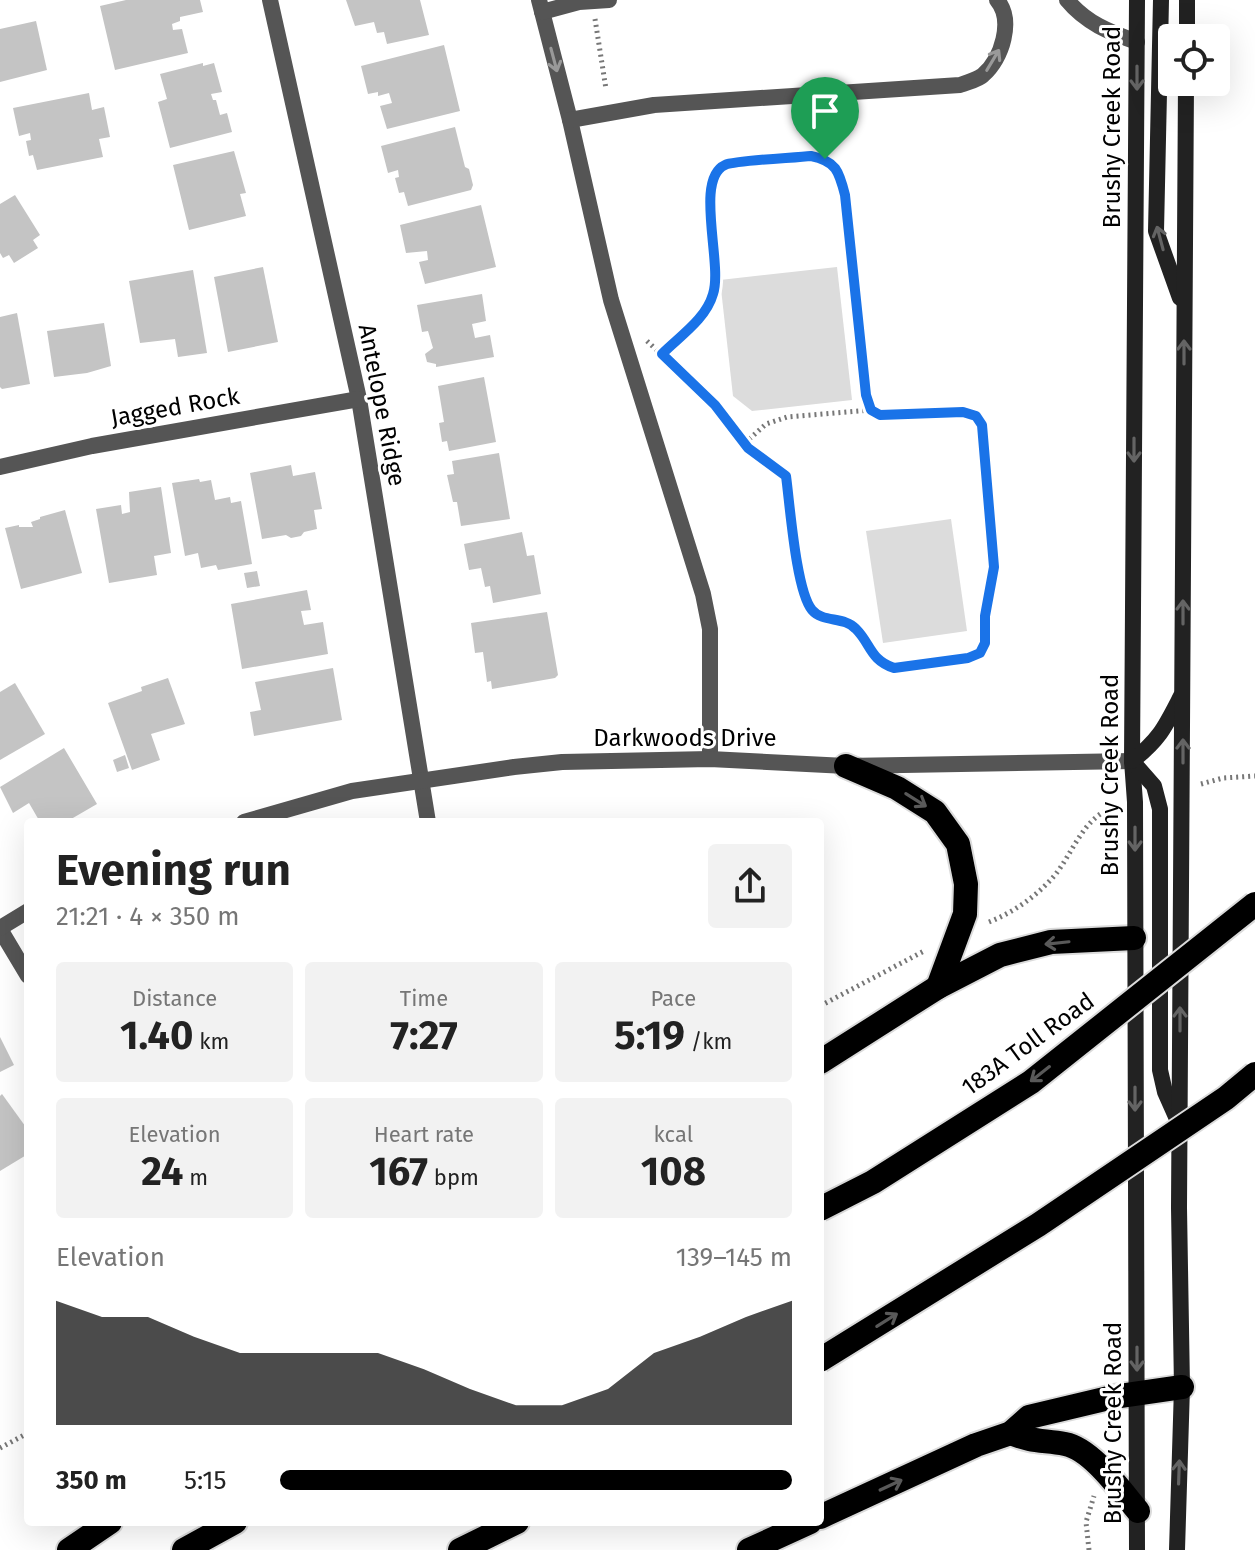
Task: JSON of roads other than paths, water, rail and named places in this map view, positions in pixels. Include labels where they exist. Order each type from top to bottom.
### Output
[{"type":"highway","points":[[846,766],[897,788],[935,812],[958,844],[966,884],[965,914],[938,987]]},
{"type":"highway","name":"183A Toll Road","points":[[824,1207],[873,1182],[1031,1082],[1255,904]]},
{"type":"highway","points":[[824,1059],[938,987],[1000,955],[1051,942],[1134,938]]},
{"type":"highway","points":[[824,1358],[1038,1225],[1226,1098],[1255,1074]]},
{"type":"highway","points":[[824,1515],[976,1445],[1011,1433],[1029,1417],[1137,1393],[1182,1387]]},
{"type":"highway","points":[[1011,1433],[1030,1441],[1069,1444],[1098,1465],[1138,1511]]},
{"type":"highway","points":[[69,1550],[104,1526]]},
{"type":"highway","points":[[184,1550],[228,1526]]},
{"type":"highway","points":[[460,1550],[509,1526]]},
{"type":"highway","points":[[749,1550],[801,1526]]},
{"type":"main road","name":"Brushy Creek Road","points":[[1137,0],[1132,761],[1137,1550]]},
{"type":"main road","points":[[1161,0],[1156,231],[1184,311]]},
{"type":"main road","points":[[1187,0],[1187,24]]},
{"type":"main road","points":[[1177,1550],[1182,1387],[1180,1125],[1186,96]]},
{"type":"main road","points":[[1180,1125],[1165,1092],[1160,1070],[1160,809],[1149,777],[1132,761],[1155,743],[1163,732],[1183,690]]},
{"type":"main road","points":[[1134,938],[1159,939]]},
{"type":"street","name":"Antelope Ridge","points":[[270,0],[359,399],[427,818]]},
{"type":"street","points":[[609,0],[540,6],[570,120],[611,300],[703,594],[710,629],[710,759]]},
{"type":"street","points":[[570,120],[654,105],[960,85],[983,76],[997,58],[1005,30],[997,0]]},
{"type":"street","points":[[1067,0],[1079,14],[1099,28],[1137,42]]},
{"type":"street","name":"Jagged Rock","points":[[0,467],[92,446],[359,399]]},
{"type":"street","name":"Darkwoods Drive","points":[[258,818],[352,791],[562,762],[710,759],[846,766],[1132,761]]},
{"type":"street","points":[[24,913],[0,928],[24,969]]}]
